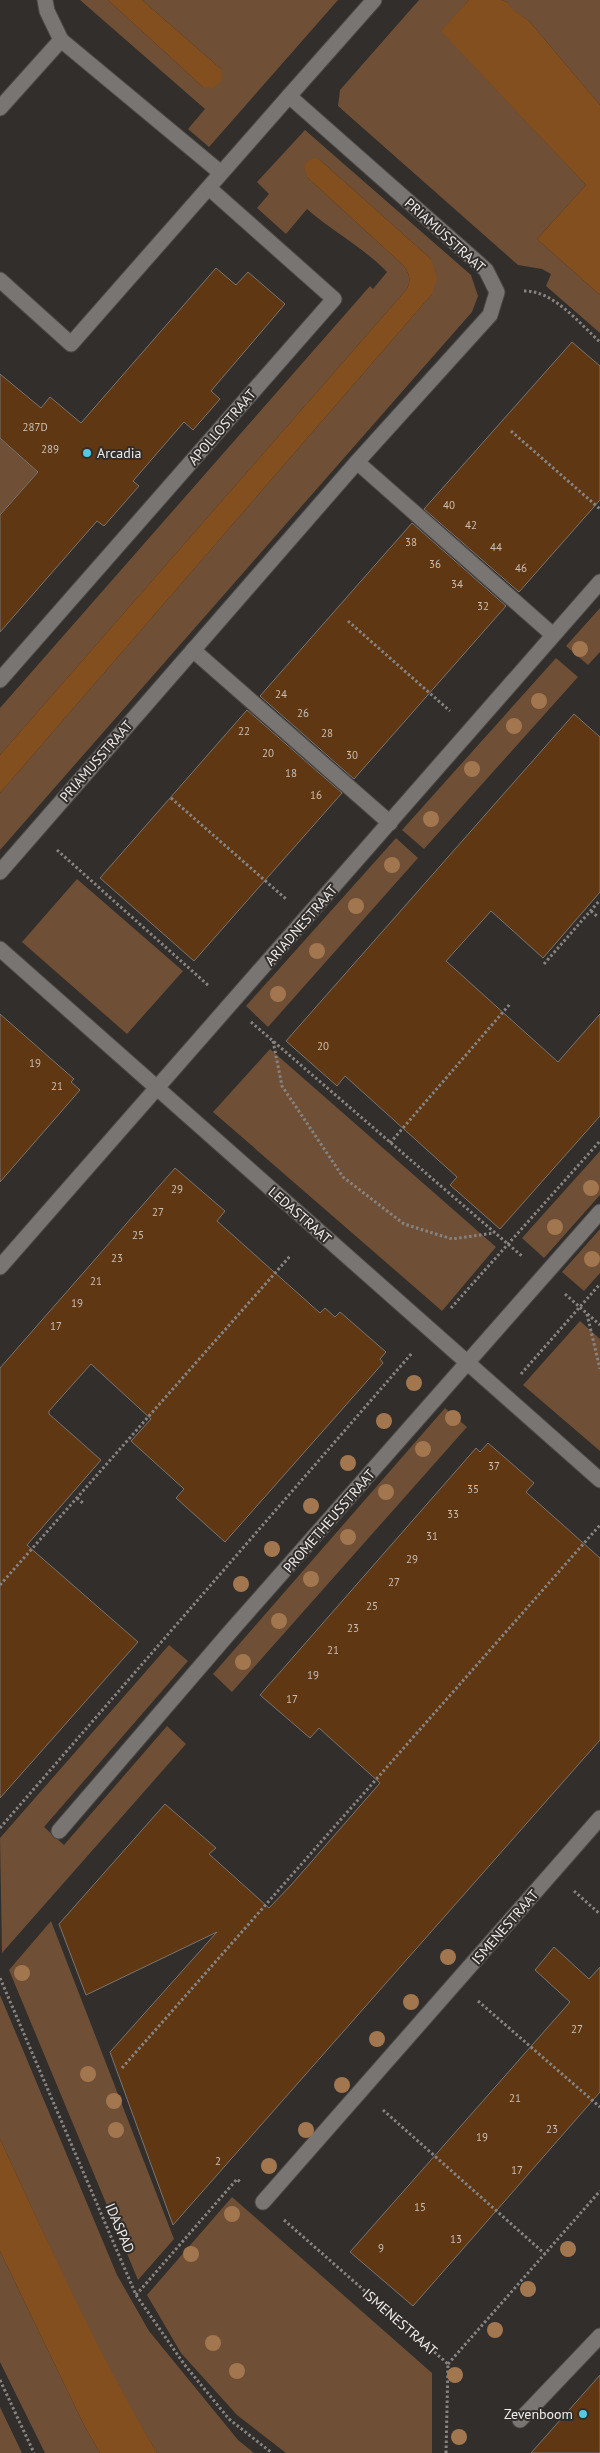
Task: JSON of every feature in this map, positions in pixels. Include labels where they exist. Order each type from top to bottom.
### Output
[{"type":"street","points":[[45,0],[47,12],[61,40],[222,173]]},
{"type":"street","points":[[0,280],[71,344],[374,0]]},
{"type":"street","points":[[0,108],[61,40]]},
{"type":"street","name":"PRIAMUSSTRAAT","points":[[0,872],[357,462],[490,314],[497,292],[486,270],[289,96]]},
{"type":"street","name":"APOLLOSTRAAT","points":[[0,680],[334,299],[209,188]]},
{"type":"street","points":[[357,462],[553,636]]},
{"type":"street","name":"ARIADNESTRAAT","points":[[0,1267],[600,582]]},
{"type":"street","points":[[193,650],[390,823]]},
{"type":"street","name":"LEDASTRAAT","points":[[0,949],[600,1480]]},
{"type":"street","name":"PROMETHEUSSTRAAT","points":[[59,1831],[237,1624],[600,1212]]},
{"type":"street","name":"ISMENESTRAAT","points":[[263,2202],[600,1818]]},
{"type":"street","points":[[520,2420],[600,2336]]},
{"type":"path","points":[[497,292],[534,291],[554,302],[600,342]]},
{"type":"path","points":[[511,431],[600,509]]},
{"type":"path","points":[[348,621],[472,730]]},
{"type":"path","points":[[170,798],[307,917]]},
{"type":"path","points":[[35,831],[230,1004],[600,1326]]},
{"type":"path","points":[[544,964],[600,900]]},
{"type":"path","points":[[591,911],[598,917]]},
{"type":"path","points":[[390,1142],[510,1004]]},
{"type":"path","points":[[273,1041],[282,1086],[343,1177],[404,1224],[452,1239],[495,1233]]},
{"type":"path","points":[[0,1828],[431,1331],[600,1141]]},
{"type":"path","points":[[0,1585],[290,1255]]},
{"type":"path","points":[[502,1395],[600,1284]]},
{"type":"path","points":[[587,1314],[600,1369]]},
{"type":"path","points":[[77,1498],[84,1504]]},
{"type":"path","points":[[122,2068],[600,1524]]},
{"type":"path","points":[[552,1872],[600,1914]]},
{"type":"path","name":"IDASPAD","points":[[0,1978],[136,2295],[184,2364],[230,2419],[272,2453]]},
{"type":"path","points":[[457,1982],[600,2107]]},
{"type":"path","points":[[361,2091],[546,2254]]},
{"type":"path","name":"ISMENESTRAAT","points":[[136,2295],[237,2180],[448,2364],[600,2191]]},
{"type":"path","points":[[446,2453],[448,2364]]},
{"type":"path","points":[[0,2380],[34,2453]]},
{"type":"shaded area","points":[[80,0],[108,0],[203,87],[221,69],[142,0],[338,0],[209,147],[188,129],[205,109]]},
{"type":"shaded area","points":[[108,0],[142,0],[221,69],[221,81],[213,88],[203,87]]},
{"type":"shaded area","points":[[419,0],[469,0],[442,31],[586,185],[537,239],[600,295],[600,333],[546,286],[551,274],[542,269],[518,265],[338,106],[340,90]]},
{"type":"shaded area","points":[[469,0],[501,0],[507,2],[512,9],[529,21],[600,105],[600,295],[537,239],[586,185],[441,31]]},
{"type":"shaded area","points":[[501,0],[600,0],[600,105],[529,21],[511,9],[507,2]]},
{"type":"shaded area","points":[[305,130],[471,275],[478,296],[472,312],[0,850],[0,793],[432,294],[431,259],[320,160],[307,177],[404,266],[409,278],[407,289],[0,755],[0,708],[370,286],[373,289],[387,272],[368,255],[307,209],[286,234],[257,208],[269,194],[257,182]]},
{"type":"shaded area","points":[[314,158],[320,160],[431,259],[437,278],[432,294],[0,793],[0,755],[407,289],[409,278],[404,266],[307,177],[304,166]]},
{"type":"shaded area","points":[[0,438],[38,472],[0,515]]},
{"type":"shaded area","points":[[600,608],[600,652],[588,665],[566,646]]},
{"type":"shaded area","points":[[556,658],[578,677],[424,849],[402,830]]},
{"type":"shaded area","points":[[396,838],[418,858],[268,1027],[246,1006]]},
{"type":"shaded area","points":[[77,879],[183,971],[127,1034],[22,942]]},
{"type":"shaded area","points":[[270,1049],[496,1247],[442,1311],[213,1112]]},
{"type":"shaded area","points":[[600,1151],[600,1195],[544,1258],[522,1238]]},
{"type":"shaded area","points":[[600,1229],[600,1273],[584,1291],[562,1272]]},
{"type":"shaded area","points":[[580,1321],[600,1339],[600,1451],[523,1385]]},
{"type":"shaded area","points":[[445,1408],[467,1427],[232,1692],[213,1674]]},
{"type":"shaded area","points":[[169,1645],[188,1661],[44,1827],[64,1845],[167,1726],[186,1744],[2,1953],[0,1838]]},
{"type":"shaded area","points":[[51,1921],[174,2239],[138,2280],[9,1970]]},
{"type":"shaded area","points":[[0,1995],[117,2275],[149,2331],[238,2440],[254,2453],[157,2453],[125,2400],[70,2291],[0,2139]]},
{"type":"shaded area","points":[[0,2139],[94,2337],[157,2453],[100,2453],[84,2425],[0,2251]]},
{"type":"shaded area","points":[[232,2197],[432,2373],[432,2453],[286,2453],[237,2415],[181,2353],[147,2295]]},
{"type":"shaded area","points":[[0,2251],[84,2425],[100,2453],[45,2453],[0,2362]]},
{"type":"shaded area","points":[[0,2407],[22,2453],[0,2453]]},
{"type":"building","name":"Arcadia","points":[[216,268],[236,285],[248,272],[285,304],[211,391],[220,399],[193,430],[184,422],[133,481],[139,486],[104,526],[97,521],[0,632],[0,515],[38,472],[0,438],[0,374],[41,408],[50,397],[81,423]]},
{"type":"building","points":[[572,342],[600,366],[600,500],[519,592],[424,509]]},
{"type":"building","points":[[412,523],[506,606],[354,779],[260,696]]},
{"type":"building","points":[[247,710],[342,793],[194,961],[100,878]]},
{"type":"building","points":[[574,714],[600,737],[600,892],[543,958],[491,911],[446,961],[558,1062],[600,1014],[600,1116],[500,1229],[450,1185],[457,1177],[345,1076],[337,1086],[286,1041]]},
{"type":"building","points":[[0,1014],[74,1079],[71,1082],[80,1090],[0,1182]]},
{"type":"building","points":[[175,1168],[225,1211],[217,1221],[320,1313],[325,1308],[335,1317],[340,1312],[386,1352],[380,1359],[383,1363],[225,1542],[176,1498],[184,1489],[131,1441],[151,1419],[91,1364],[49,1411],[49,1414],[101,1460],[27,1545],[138,1642],[0,1798],[0,1368]]},
{"type":"building","points":[[488,1443],[534,1483],[526,1492],[600,1558],[600,1740],[173,2225],[110,2052],[217,1932],[86,1995],[59,1924],[165,1804],[216,1848],[209,1854],[269,1908],[292,1884],[380,1783],[319,1728],[310,1738],[260,1695],[476,1448],[480,1452]]},
{"type":"building","points":[[554,1947],[589,1979],[600,1967],[600,2092],[413,2306],[350,2252],[570,2002],[535,1970]]},
{"type":"building","name":"Zevenboom","points":[[600,2375],[600,2453],[531,2453]]},
{"type":"place","name":"Arcadia","points":[[87,453]]},
{"type":"place","name":"Zevenboom","points":[[583,2414]]}]
